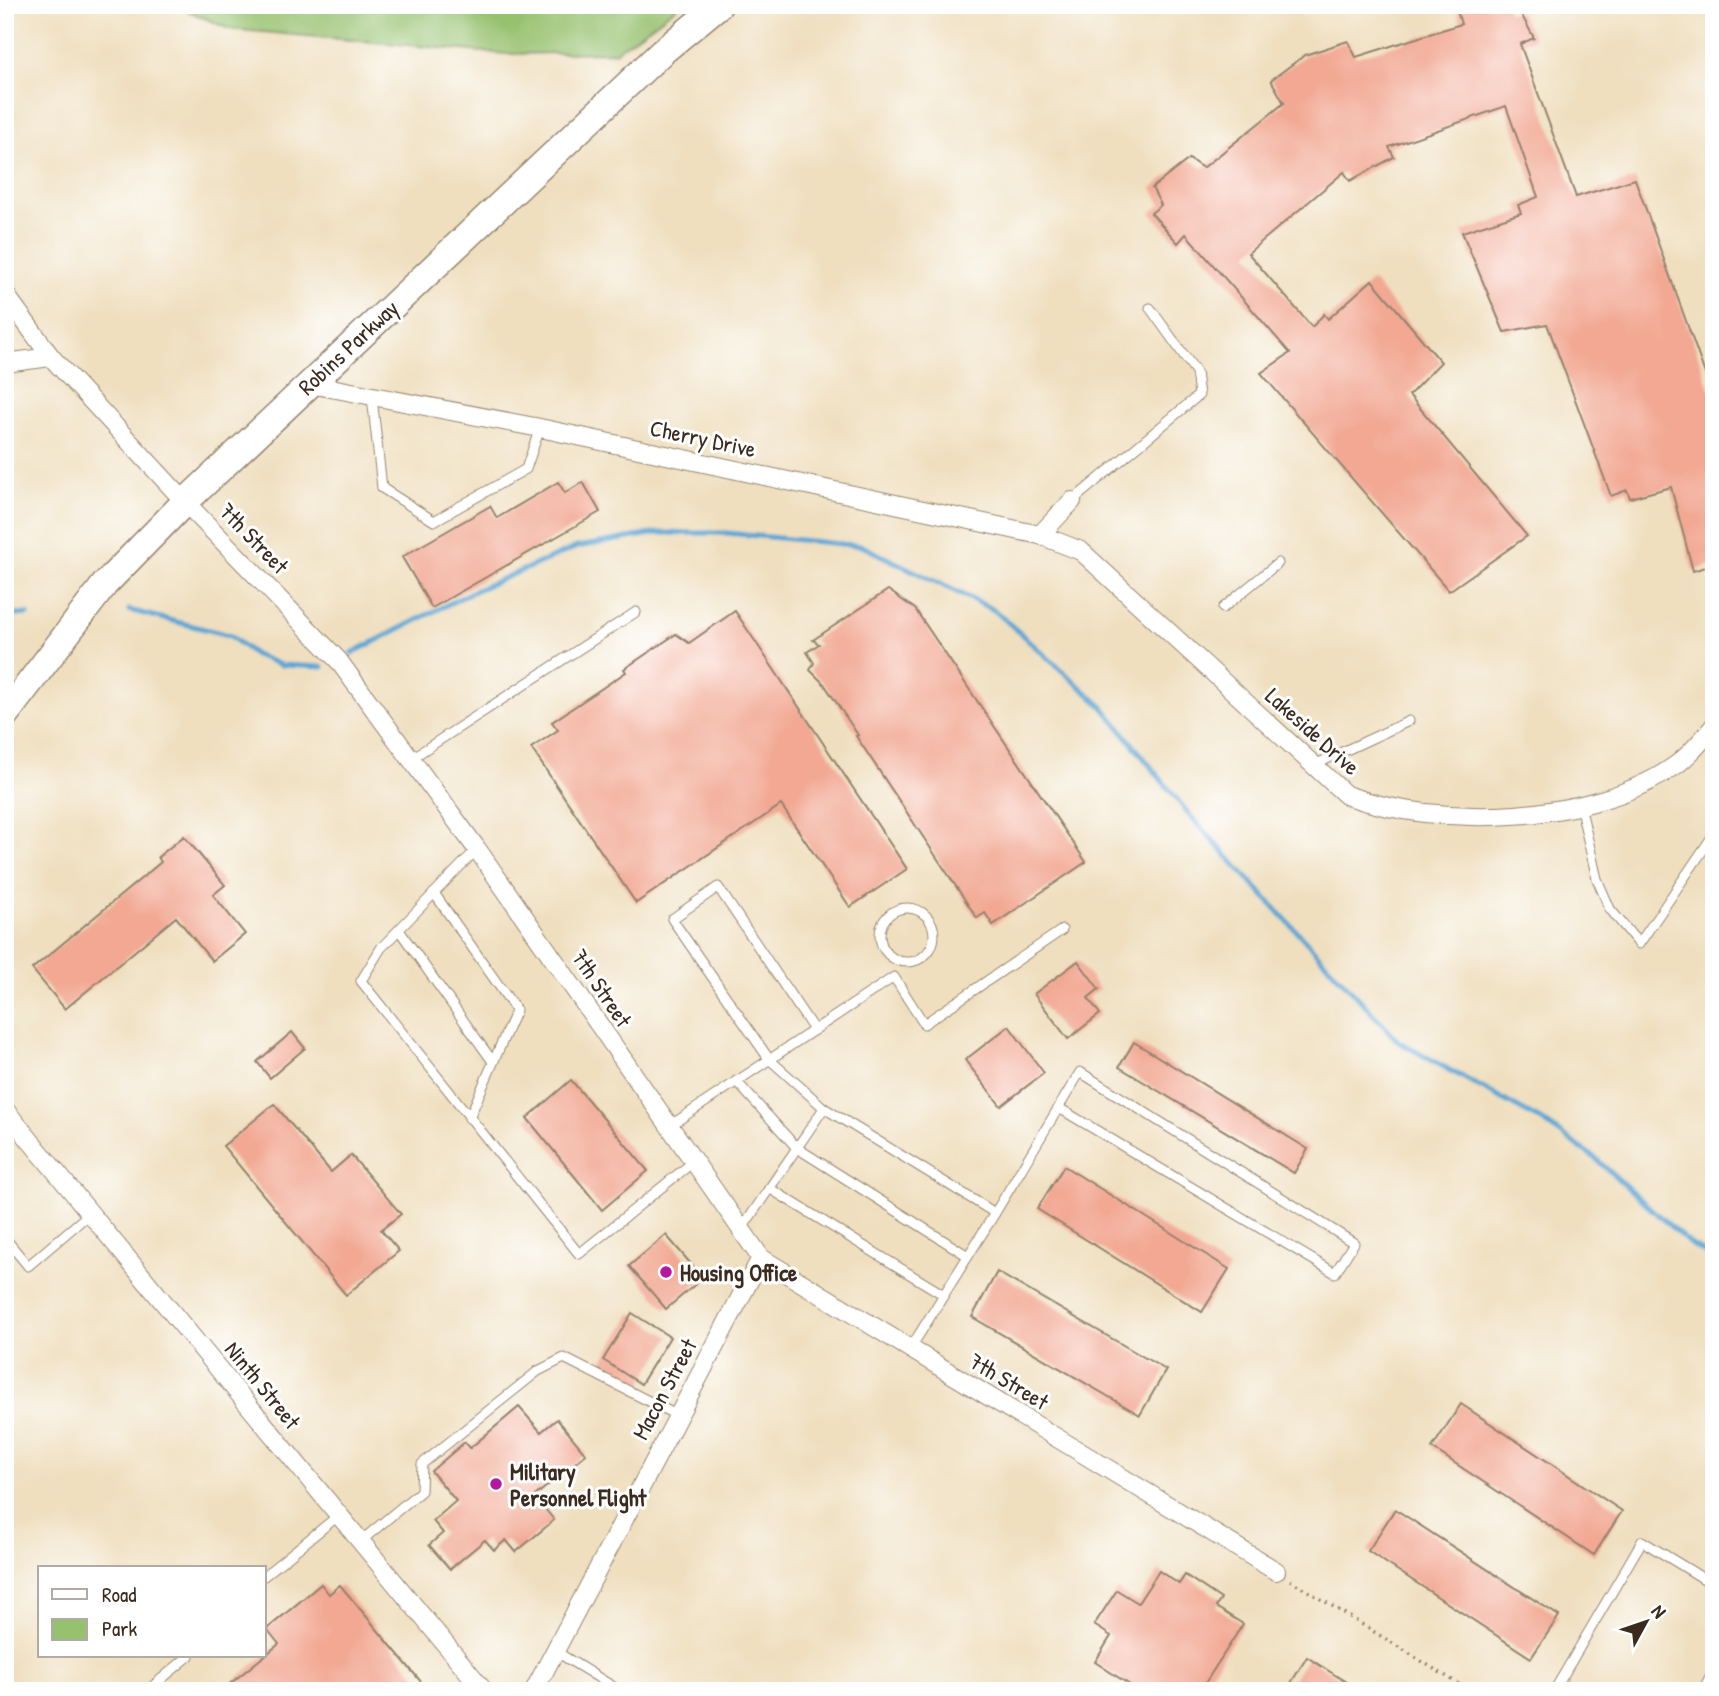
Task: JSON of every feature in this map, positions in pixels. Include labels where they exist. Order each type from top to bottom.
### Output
[{"type":"street","name":"Robins Parkway","points":[[5,715],[105,584],[185,502],[662,52],[719,5]]},
{"type":"street","name":"7th Street","points":[[5,295],[51,357],[185,502],[338,660],[477,849],[761,1258],[1276,1571]]},
{"type":"street","points":[[5,363],[51,357]]},
{"type":"street","name":"Cherry Drive","points":[[310,384],[540,428],[1040,535]]},
{"type":"street","points":[[1040,535],[1072,501]]},
{"type":"street","name":"Lakeside Drive","points":[[1040,535],[1081,551],[1312,766],[1346,795],[1374,806],[1474,819],[1580,805],[1641,784],[1677,764],[1711,735]]},
{"type":"street","name":"Ninth Street","points":[[5,1110],[484,1691]]},
{"type":"street","name":"Macon Street","points":[[534,1691],[761,1258]]},
{"type":"lane","points":[[1072,501],[1199,395],[1196,372],[1150,308]]},
{"type":"lane","points":[[372,397],[382,488],[434,521],[526,469],[540,428]]},
{"type":"lane","points":[[1223,608],[1278,563]]},
{"type":"lane","points":[[412,758],[636,612]]},
{"type":"lane","points":[[1312,766],[1409,721]]},
{"type":"lane","points":[[1580,805],[1597,879],[1610,909],[1639,944],[1714,834]]},
{"type":"lane","points":[[477,849],[381,948],[361,981],[579,1254],[693,1162]]},
{"type":"lane","points":[[814,1030],[718,887],[672,919],[769,1059],[824,1108],[995,1213]]},
{"type":"lane","points":[[434,893],[516,1010],[469,1118]]},
{"type":"lane","points":[[913,909],[928,918],[933,926],[934,943],[930,951],[916,961],[898,961],[890,957],[880,942],[882,923],[895,911],[913,909]]},
{"type":"lane","points":[[398,930],[493,1062]]},
{"type":"lane","points":[[894,977],[924,1024],[1062,930]]},
{"type":"lane","points":[[668,1127],[894,977],[898,961]]},
{"type":"lane","points":[[910,1349],[1080,1072],[1354,1243],[1335,1273],[1059,1108]]},
{"type":"lane","points":[[736,1081],[797,1148],[968,1256]]},
{"type":"lane","points":[[741,1230],[824,1108]]},
{"type":"lane","points":[[769,1188],[944,1295]]},
{"type":"lane","points":[[5,1238],[28,1266],[90,1213]]},
{"type":"lane","points":[[361,1541],[421,1491],[422,1464],[538,1371],[564,1358],[678,1416]]},
{"type":"lane","points":[[266,1574],[339,1515]]},
{"type":"lane","points":[[1554,1691],[1642,1541],[1714,1585]]},
{"type":"lane","points":[[555,1651],[621,1690]]},
{"type":"lane","points":[[147,1691],[187,1658]]},
{"type":"lane","points":[[1703,1691],[1714,1670]]},
{"type":"path","points":[[1276,1571],[1470,1691]]},
{"type":"green space","points":[[175,5],[680,5],[615,52],[506,54],[229,29]]},
{"type":"building","points":[[1477,5],[1506,5],[1508,12],[1520,12],[1534,38],[1520,44],[1576,197],[1635,179],[1714,399],[1714,564],[1693,571],[1671,487],[1630,498],[1627,490],[1611,496],[1547,324],[1504,332],[1462,232],[1521,213],[1518,205],[1538,197],[1506,106],[1389,147],[1394,157],[1350,181],[1344,172],[1248,253],[1312,327],[1324,314],[1328,319],[1372,280],[1441,362],[1409,395],[1527,536],[1449,591],[1261,373],[1290,353],[1186,234],[1178,243],[1151,213],[1161,205],[1152,188],[1189,159],[1203,168],[1284,103],[1271,80],[1305,55],[1348,41],[1356,57],[1461,24],[1457,11]]},
{"type":"building","points":[[558,482],[565,493],[583,482],[600,512],[432,608],[402,557],[490,506],[497,518]]},
{"type":"building","points":[[888,590],[915,609],[1086,862],[993,925],[985,913],[977,918],[824,684],[810,670],[814,663],[807,652],[819,644],[813,640]]},
{"type":"building","points":[[735,611],[907,869],[850,907],[781,805],[636,903],[531,748],[558,730],[552,722],[676,634],[689,643]]},
{"type":"building","points":[[184,836],[225,885],[213,895],[245,934],[212,961],[176,917],[65,1009],[32,969],[161,862],[158,857]]},
{"type":"building","points":[[1078,961],[1099,989],[1088,998],[1100,1014],[1068,1039],[1034,994]]},
{"type":"building","points":[[1009,1026],[1044,1073],[1001,1106],[965,1060]]},
{"type":"building","points":[[292,1032],[305,1048],[270,1078],[257,1062]]},
{"type":"building","points":[[1134,1042],[1308,1149],[1294,1173],[1119,1067]]},
{"type":"building","points":[[571,1080],[648,1171],[602,1210],[527,1118]]},
{"type":"building","points":[[274,1104],[331,1172],[351,1155],[401,1214],[381,1230],[399,1251],[346,1295],[223,1146]]},
{"type":"building","points":[[1064,1166],[1229,1269],[1202,1312],[1037,1209]]},
{"type":"building","name":"Housing Office","points":[[666,1235],[703,1278],[666,1309],[629,1266]]},
{"type":"building","points":[[997,1272],[1166,1370],[1140,1415],[972,1317]]},
{"type":"building","points":[[632,1313],[670,1337],[641,1384],[603,1360]]},
{"type":"building","points":[[1461,1404],[1622,1511],[1594,1555],[1432,1448]]},
{"type":"building","name":"Military Personnel Flight","points":[[519,1407],[541,1432],[557,1419],[586,1454],[535,1496],[554,1520],[516,1552],[506,1540],[494,1550],[485,1540],[450,1569],[429,1545],[443,1533],[433,1521],[456,1501],[431,1471],[465,1442],[470,1448]]},
{"type":"building","points":[[1395,1509],[1559,1616],[1531,1658],[1368,1551]]},
{"type":"building","points":[[1159,1571],[1179,1584],[1185,1575],[1221,1599],[1216,1607],[1243,1624],[1200,1691],[1139,1691],[1095,1662],[1111,1636],[1094,1625],[1117,1590],[1138,1603]]},
{"type":"building","points":[[321,1584],[329,1594],[340,1585],[422,1683],[413,1691],[221,1691],[262,1658],[266,1658],[266,1655],[279,1644],[267,1629]]},
{"type":"building","points":[[1307,1657],[1360,1691],[1286,1691]]},
{"type":"waterway","points":[[352,653],[474,591],[577,547],[657,533],[727,533],[862,546],[994,610],[1103,707],[1192,818],[1399,1042],[1544,1122],[1595,1158],[1690,1244],[1714,1258]]},
{"type":"waterway","points":[[129,610],[229,635],[255,655],[281,665],[323,667]]},
{"type":"waterway","points":[[5,616],[28,614]]},
{"type":"place","name":"Housing Office","points":[[666,1272]]},
{"type":"place","name":"Military Personnel Flight","points":[[496,1484]]}]
